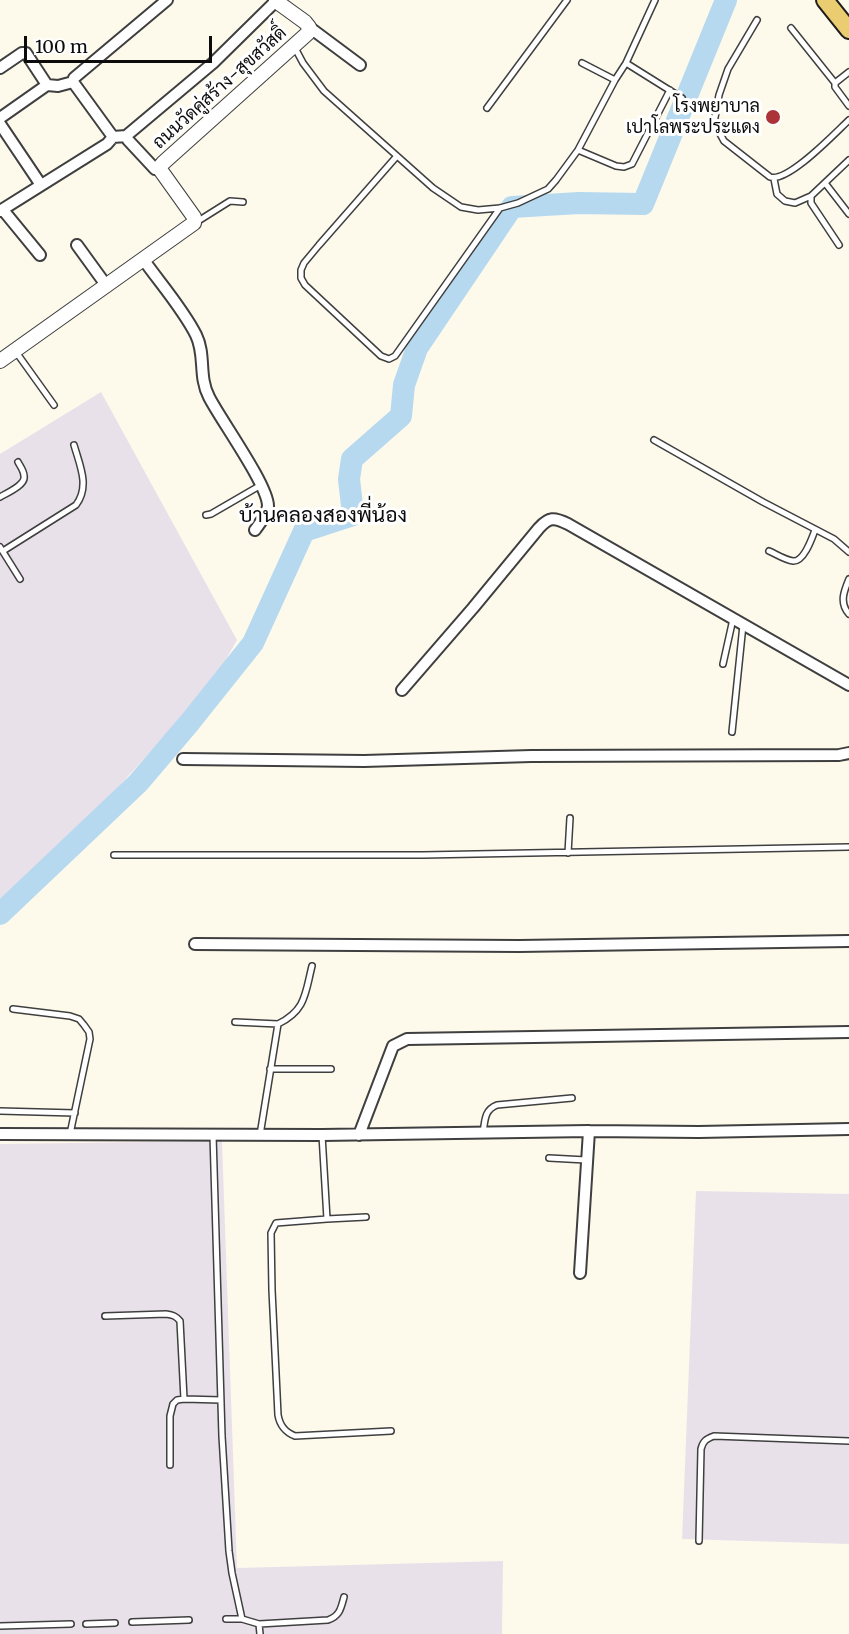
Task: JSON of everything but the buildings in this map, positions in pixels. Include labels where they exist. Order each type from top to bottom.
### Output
[{"type":"main road","points":[[825,0],[849,30]]},
{"type":"street","points":[[0,118],[47,85],[58,86],[72,82],[167,0]]},
{"type":"street","points":[[40,255],[1,210],[107,144],[113,137],[126,136],[213,63],[275,0]]},
{"type":"street","name":"ถนนวัดคู่สร้าง-สุขสวัสดิ์","points":[[194,224],[194,217],[159,168],[308,33],[309,27],[305,22],[275,0]]},
{"type":"street","points":[[309,27],[360,65]]},
{"type":"street","points":[[0,68],[22,53],[26,53],[47,85]]},
{"type":"street","points":[[72,82],[113,137]]},
{"type":"street","points":[[0,124],[41,185]]},
{"type":"street","points":[[126,136],[155,169],[159,168]]},
{"type":"street","points":[[0,361],[194,224]]},
{"type":"street","points":[[77,245],[106,285]]},
{"type":"street","points":[[143,260],[196,335],[200,347],[203,385],[261,485],[268,506],[265,516],[255,530]]},
{"type":"street","points":[[402,690],[546,520],[552,519],[568,524],[849,684]]},
{"type":"street","points":[[183,759],[364,761],[531,756],[828,755],[849,753]]},
{"type":"street","points":[[195,944],[519,946],[849,941]]},
{"type":"street","points":[[359,1135],[393,1046],[407,1039],[849,1032]]},
{"type":"street","points":[[0,1134],[359,1135],[849,1129]]},
{"type":"street","points":[[580,1273],[589,1131]]},
{"type":"lane","points":[[487,108],[567,0]]},
{"type":"lane","points":[[293,46],[324,91],[433,188],[461,207],[478,210],[500,208],[518,203],[548,189],[556,180],[578,150],[626,63],[655,0]]},
{"type":"lane","points":[[757,20],[728,69],[719,95],[714,123],[724,141],[774,179],[795,169],[849,120]]},
{"type":"lane","points":[[791,28],[835,83],[835,87],[849,106]]},
{"type":"lane","points":[[582,63],[615,80]]},
{"type":"lane","points":[[626,63],[682,98]]},
{"type":"lane","points":[[835,83],[849,72]]},
{"type":"lane","points":[[578,150],[616,166],[624,167],[633,164],[670,90]]},
{"type":"lane","points":[[397,156],[319,245],[301,270],[301,278],[305,285],[381,356],[389,359],[395,356],[500,208]]},
{"type":"lane","points":[[774,179],[777,194],[786,201],[795,203],[811,196],[848,163]]},
{"type":"lane","points":[[825,183],[849,214]]},
{"type":"lane","points":[[811,196],[811,202],[839,245]]},
{"type":"lane","points":[[194,224],[230,201],[243,202]]},
{"type":"lane","points":[[15,351],[54,405]]},
{"type":"lane","points":[[654,440],[834,539],[849,552]]},
{"type":"lane","points":[[20,579],[1,549],[76,505],[81,498],[84,478],[74,445]]},
{"type":"lane","points":[[0,497],[23,483],[25,479],[18,462]]},
{"type":"lane","points":[[206,515],[261,485]]},
{"type":"lane","points":[[769,551],[793,561],[798,560],[804,555],[815,530]]},
{"type":"lane","points":[[849,579],[842,603],[849,614]]},
{"type":"lane","points":[[723,664],[738,622]]},
{"type":"lane","points":[[732,732],[738,622]]},
{"type":"lane","points":[[568,853],[570,818]]},
{"type":"lane","points":[[114,855],[286,856],[848,848]]},
{"type":"lane","points":[[235,1022],[278,1024],[296,1012],[303,1002],[312,966]]},
{"type":"lane","points":[[13,1009],[70,1016],[79,1019],[89,1032],[89,1048],[70,1134]]},
{"type":"lane","points":[[260,1135],[278,1024]]},
{"type":"lane","points":[[270,1069],[331,1069]]},
{"type":"lane","points":[[483,1133],[486,1114],[491,1107],[572,1098]]},
{"type":"lane","points":[[0,1111],[75,1113]]},
{"type":"lane","points":[[213,1135],[220,1400],[229,1551],[242,1619]]},
{"type":"lane","points":[[322,1135],[327,1219]]},
{"type":"lane","points":[[549,1158],[587,1160]]},
{"type":"lane","points":[[366,1217],[276,1223],[271,1233],[278,1415],[283,1429],[295,1436],[391,1431]]},
{"type":"lane","points":[[105,1316],[166,1314],[177,1317],[180,1321],[184,1399]]},
{"type":"lane","points":[[170,1465],[171,1408],[177,1400],[220,1400]]},
{"type":"lane","points":[[699,1541],[700,1449],[706,1438],[714,1436],[849,1441]]},
{"type":"lane","points":[[226,1619],[242,1619],[260,1624],[328,1620],[336,1617],[340,1612],[344,1597]]},
{"type":"lane","points":[[132,1622],[189,1620]]},
{"type":"lane","points":[[86,1624],[115,1623]]},
{"type":"lane","points":[[0,1626],[71,1624]]},
{"type":"lane","points":[[260,1624],[260,1634]]},
{"type":"shaded area","points":[[101,392],[237,640],[214,681],[122,783],[0,907],[0,454]]},
{"type":"shaded area","points":[[222,1141],[237,1568],[503,1561],[502,1634],[0,1634],[0,1144]]},
{"type":"shaded area","points":[[696,1191],[849,1194],[849,1544],[682,1539]]},
{"type":"waterway","points":[[0,914],[138,783],[253,643],[304,531],[353,515],[349,479],[352,459],[401,416],[404,385],[417,348],[512,207],[579,203],[643,204],[726,0]]},
{"type":"place","name":"โรงพยาบาล เปาโลพระประแดง","points":[[773,117]]},
{"type":"district","name":"บ้านคลองสองพี่น้อง","points":[[323,516]]}]
